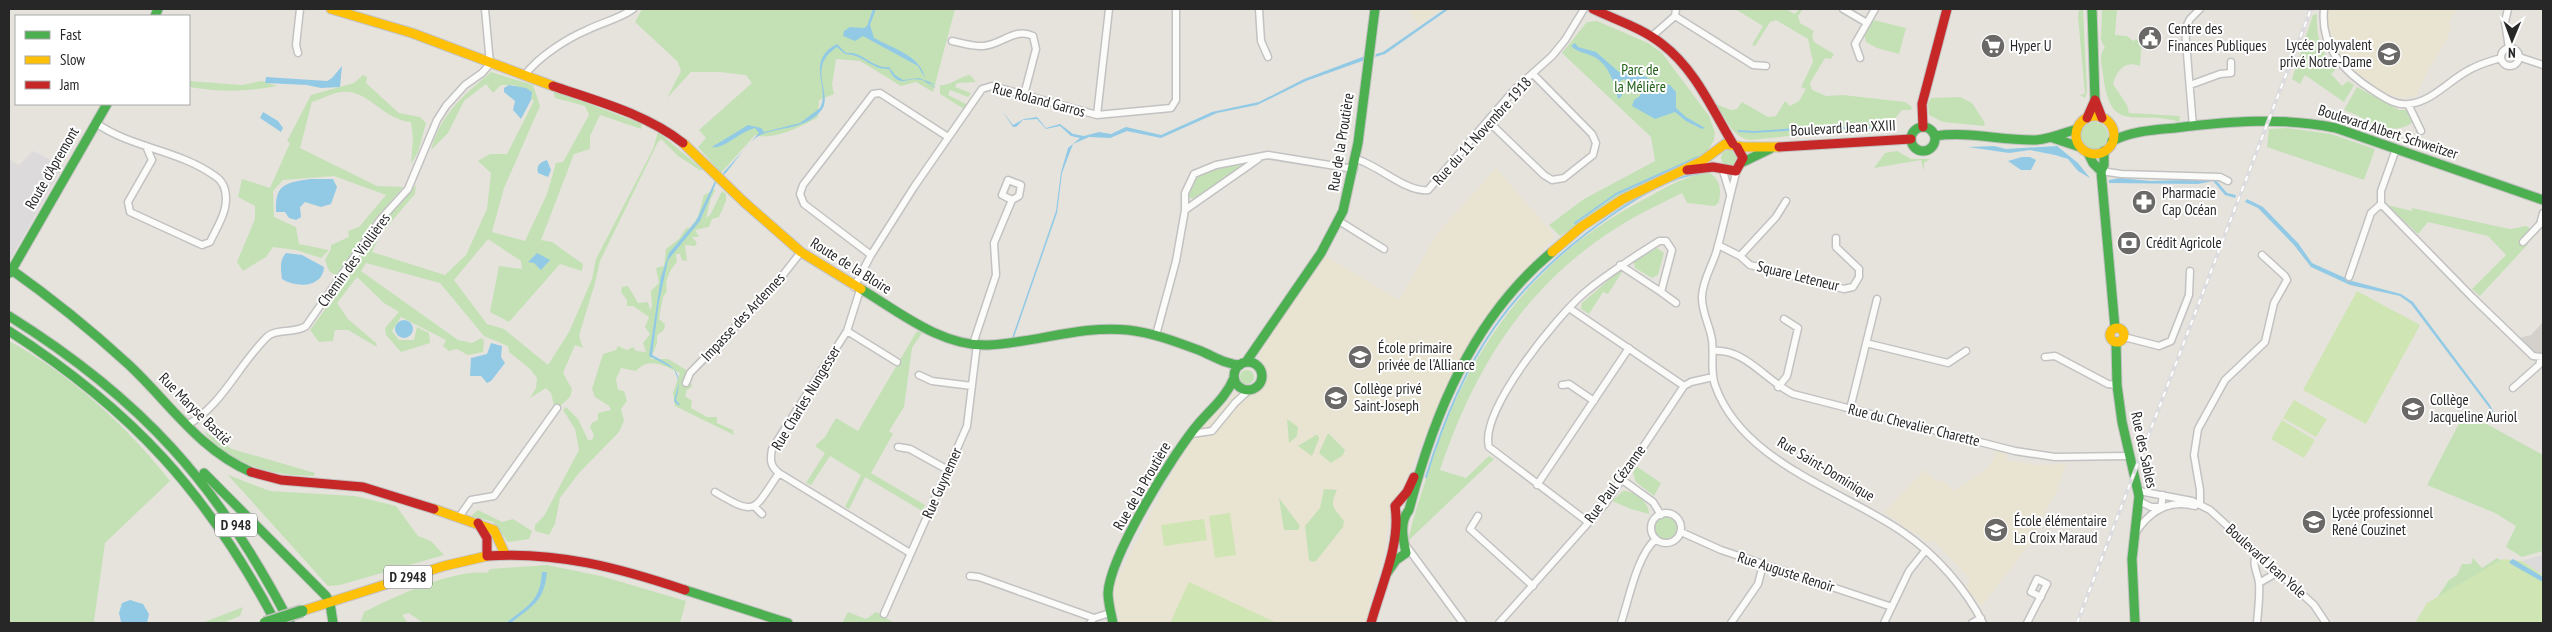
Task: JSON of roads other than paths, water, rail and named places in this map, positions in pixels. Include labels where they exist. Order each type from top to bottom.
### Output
[{"type":"main road","name":"Route de la Bloire","points":[[331,9],[412,33],[490,64],[615,107],[668,131],[697,154],[744,202],[800,252],[931,331],[956,341],[975,344],[1004,344],[1096,331],[1126,330],[1156,335],[1190,346],[1227,364],[1243,364]]},
{"type":"main road","name":"Rue de la Proutière","points":[[1112,618],[1108,593],[1115,566],[1149,498],[1190,434],[1217,402],[1228,393],[1234,377],[1303,279],[1339,221],[1346,204],[1355,164],[1376,9]]},
{"type":"main road","points":[[1593,9],[1651,37],[1679,60],[1717,114],[1735,145],[1742,152],[1740,166]]},
{"type":"main road","points":[[1923,127],[1922,104],[1946,9]]},
{"type":"main road","points":[[2053,138],[2084,150],[2104,151],[2112,142],[2111,127],[2102,118],[2095,100],[2092,9]]},
{"type":"main road","points":[[1935,136],[1962,133],[1999,138],[2053,138],[2077,129],[2087,118],[2095,100]]},
{"type":"main road","name":"Route d'Apremont","points":[[10,270],[106,105]]},
{"type":"main road","points":[[1717,114],[1720,128],[1714,160],[1720,169]]},
{"type":"main road","points":[[2087,118],[2102,118]]},
{"type":"main road","name":"Boulevard Albert Schweitzer","points":[[2112,142],[2128,133],[2268,120],[2308,122],[2336,128],[2543,200]]},
{"type":"main road","points":[[1923,127],[1931,129],[1935,136],[1934,145],[1923,151],[1915,148],[1911,139],[1914,130],[1923,127]]},
{"type":"main road","name":"Boulevard Albert Schweitzer","points":[[2111,127],[2128,133]]},
{"type":"main road","points":[[2077,129],[2076,138],[2093,163],[2101,171]]},
{"type":"main road","name":"Boulevard Jean XXIII","points":[[1735,145],[1777,147],[1911,139]]},
{"type":"main road","points":[[1404,512],[1438,416],[1454,379],[1494,311],[1517,284],[1549,253],[1596,216],[1638,190],[1680,172],[1725,144],[1735,145]]},
{"type":"main road","points":[[1680,172],[1720,169],[1730,172],[1777,147]]},
{"type":"main road","name":"Rue des Sables","points":[[2104,151],[2104,165],[2101,171],[2115,328],[2110,330],[2110,333],[2120,339],[2117,385],[2129,456],[2139,496],[2131,567],[2135,623]]},
{"type":"main road","name":"Rue Maryse Bastié","points":[[10,270],[129,365],[219,456],[251,472],[281,480],[363,487],[478,523],[494,530],[505,554]]},
{"type":"main road","name":"D 948","points":[[9,316],[82,363],[123,396],[166,438],[205,483],[237,527],[263,570],[290,623]]},
{"type":"main road","name":"D 948","points":[[9,331],[57,361],[101,395],[141,431],[179,471],[227,536],[275,623]]},
{"type":"main road","points":[[1228,393],[1256,387],[1261,380],[1256,345]]},
{"type":"main road","points":[[1243,364],[1253,363],[1259,368]]},
{"type":"main road","points":[[1227,364],[1236,383],[1246,389]]},
{"type":"main road","points":[[166,438],[216,484],[330,602],[333,623]]},
{"type":"main road","points":[[1371,623],[1387,572],[1400,550],[1406,502],[1399,501],[1407,492],[1420,468]]},
{"type":"main road","points":[[478,523],[487,538],[487,556]]},
{"type":"main road","name":"D 2948","points":[[330,602],[444,566],[487,556],[505,554],[564,556],[594,562],[788,623]]},
{"type":"main road","points":[[265,623],[330,602]]},
{"type":"street","points":[[298,53],[296,45],[300,9]]},
{"type":"street","points":[[485,9],[490,64]]},
{"type":"street","points":[[524,76],[545,56],[580,34],[634,9]]},
{"type":"street","points":[[1097,115],[1109,9]]},
{"type":"street","name":"Rue Roland Garros","points":[[857,288],[871,255],[948,137],[982,89],[992,86],[1097,115],[1166,110],[1175,104],[1176,9]]},
{"type":"street","points":[[1259,9],[1261,41],[1268,57]]},
{"type":"street","name":"Rue du 11 Novembre 1918","points":[[1156,335],[1170,285],[1185,210],[1185,193],[1194,174],[1216,164],[1260,158],[1268,155],[1376,166],[1416,190],[1428,190],[1516,89],[1565,40],[1584,9]]},
{"type":"street","points":[[1651,37],[1676,16],[1676,9]]},
{"type":"street","points":[[1843,9],[1867,23]]},
{"type":"street","points":[[1860,58],[1855,44],[1875,9]]},
{"type":"street","points":[[2193,127],[2185,28],[2190,19],[2200,9]]},
{"type":"street","points":[[2324,9],[2322,24],[2329,48],[2342,66],[2357,80],[2391,102],[2408,104],[2425,100],[2468,71],[2501,58]]},
{"type":"street","points":[[2508,9],[2505,22],[2509,48]]},
{"type":"street","points":[[1676,16],[1753,64],[1766,66]]},
{"type":"street","points":[[952,41],[982,46],[997,43],[1018,34],[1033,36],[1036,49],[1024,95]]},
{"type":"street","points":[[2509,48],[2515,49],[2519,57],[2518,62],[2510,66],[2505,65],[2501,58],[2502,52],[2509,48]]},
{"type":"street","points":[[2519,57],[2543,64]]},
{"type":"street","points":[[2190,85],[2220,74],[2230,73],[2230,62]]},
{"type":"street","name":"Chemin des Viollières","points":[[187,425],[204,414],[267,336],[297,330],[306,326],[380,220],[408,189],[446,106],[465,85],[482,73],[490,64]]},
{"type":"street","points":[[1488,121],[1544,175],[1552,180],[1564,178],[1593,155],[1596,143],[1592,134],[1533,74]]},
{"type":"street","points":[[871,255],[804,204],[800,194],[803,185],[873,94],[880,93],[948,137]]},
{"type":"street","points":[[2408,104],[2421,131]]},
{"type":"street","points":[[96,123],[110,133],[160,149],[216,176],[224,185],[226,199],[225,210],[210,242],[202,245],[130,212],[128,202],[152,160],[146,146]]},
{"type":"street","points":[[2349,277],[2371,213],[2380,204],[2381,191],[2396,149]]},
{"type":"street","points":[[1185,210],[1260,158]]},
{"type":"street","name":"Rue Saint-Dominique","points":[[1740,166],[1730,195],[1718,244],[1704,283],[1702,298],[1713,351],[1713,377],[1718,393],[1730,412],[1755,442],[1772,456],[1800,475],[1893,526],[1925,551],[1942,566],[1976,609],[1982,621]]},
{"type":"street","points":[[1720,169],[1730,195]]},
{"type":"street","points":[[2101,171],[2121,174],[2220,176],[2228,181]]},
{"type":"street","name":"Rue Guynemer","points":[[884,614],[967,426],[975,344],[996,275],[994,243],[1012,200]]},
{"type":"street","points":[[1740,256],[1776,217],[1786,201]]},
{"type":"street","points":[[2380,204],[2533,356],[2542,357],[2539,365],[2514,388]]},
{"type":"street","points":[[2523,242],[2540,224],[2543,213]]},
{"type":"street","points":[[1339,221],[1384,249]]},
{"type":"street","name":"Square Leteneur","points":[[1718,244],[1740,256],[1750,265],[1844,289],[1853,286],[1859,277],[1859,269],[1836,247],[1836,238]]},
{"type":"street","points":[[1588,522],[1489,447],[1486,439],[1505,394],[1522,366],[1569,308],[1582,295],[1620,265],[1659,242],[1666,241],[1672,250],[1661,292]]},
{"type":"street","name":"Impasse des Ardennes","points":[[686,382],[690,373],[772,289],[800,252]]},
{"type":"street","points":[[2139,496],[2151,507],[2183,504],[2197,506],[2200,503],[2200,490],[2194,455],[2198,429],[2225,380],[2266,342],[2274,303],[2287,280],[2286,276],[2262,255]]},
{"type":"street","points":[[1620,265],[1676,303]]},
{"type":"street","points":[[2120,339],[2159,346],[2171,341],[2189,294],[2190,271]]},
{"type":"street","name":"Rue Charles Nungesser","points":[[857,288],[847,331],[772,449],[770,459],[773,468],[779,473],[910,553]]},
{"type":"street","points":[[1850,409],[1877,298]]},
{"type":"street","points":[[1569,308],[1684,386],[1691,382],[1713,377]]},
{"type":"street","points":[[1778,387],[1787,376],[1798,328],[1784,320]]},
{"type":"street","points":[[847,331],[897,362]]},
{"type":"street","points":[[1866,343],[1948,363],[1966,351]]},
{"type":"street","points":[[1538,485],[1629,348]]},
{"type":"street","name":"Rue du Chevalier Charette","points":[[1713,351],[1736,354],[1778,387],[1793,394],[1850,409],[2015,450],[2055,457],[2129,456]]},
{"type":"street","points":[[2045,357],[2055,356],[2108,384],[2117,385]]},
{"type":"street","points":[[919,375],[932,381],[972,386]]},
{"type":"street","points":[[1562,385],[1569,384],[1594,401]]},
{"type":"street","name":"Rue Paul Cézanne","points":[[1500,623],[1588,522],[1621,479],[1684,386]]},
{"type":"street","points":[[1190,434],[1212,431],[1246,389]]},
{"type":"street","points":[[459,517],[471,500],[494,496],[557,408]]},
{"type":"street","points":[[898,447],[910,449],[948,470]]},
{"type":"street","points":[[715,492],[742,508],[754,506],[779,473]]},
{"type":"street","points":[[1621,479],[1653,502],[1661,515]]},
{"type":"street","points":[[2134,536],[2143,522],[2161,507],[2163,495]]},
{"type":"street","name":"Boulevard Jean Yole","points":[[2139,496],[2163,495],[2200,503],[2318,608],[2326,623]]},
{"type":"street","points":[[754,506],[762,514]]},
{"type":"street","points":[[1661,515],[1675,516],[1679,522],[1681,532],[1675,540],[1669,543],[1656,539],[1652,527],[1654,521],[1661,515]]},
{"type":"street","points":[[1478,516],[1470,529],[1532,586]]},
{"type":"street","name":"Rue Auguste Renoir","points":[[1681,532],[1720,550],[1892,607]]},
{"type":"street","points":[[1621,623],[1640,564],[1656,539]]},
{"type":"street","points":[[1400,550],[1417,560],[1463,623]]},
{"type":"street","points":[[1884,623],[1909,571],[1925,551]]},
{"type":"street","points":[[2257,623],[2259,583],[2254,558],[2258,553]]},
{"type":"street","points":[[1731,623],[1758,584],[1763,565]]},
{"type":"street","points":[[2259,583],[2278,572]]},
{"type":"street","points":[[970,576],[979,577],[1092,621],[1112,618]]},
{"type":"street","points":[[2027,623],[2041,597]]},
{"type":"street","points":[[1972,623],[1982,621]]},
{"type":"water","points":[[873,9],[876,9],[870,25],[874,38],[912,58],[922,70],[925,78],[918,66],[863,36],[855,41],[843,36],[844,31],[850,27],[864,28],[867,26]]},
{"type":"water","points":[[1445,9],[1449,9],[1385,54],[1375,57],[1376,54],[1383,52]]},
{"type":"water","points":[[1575,43],[1578,47],[1596,52],[1619,72],[1633,72],[1670,85],[1676,92],[1676,108],[1686,117],[1705,128],[1702,129],[1686,121],[1675,112],[1655,119],[1632,106],[1634,100],[1640,96],[1640,90],[1624,79],[1620,81],[1622,96],[1618,99],[1613,80],[1606,68],[1598,59],[1571,46]]},
{"type":"water","points":[[837,44],[846,53],[852,53],[883,67],[889,67],[895,75],[903,80],[919,78],[937,85],[928,83],[936,88],[917,79],[900,81],[896,79],[889,69],[877,67],[857,56],[845,54],[837,47],[827,55],[823,64],[821,73],[825,98],[820,112],[805,123],[771,131],[757,137],[750,143],[759,133],[755,128],[721,146],[712,147],[748,125],[761,128],[764,132],[800,123],[820,108],[823,100],[820,75],[822,58],[827,51]]},
{"type":"water","points":[[1365,56],[1365,60],[1306,81],[1257,105],[1217,113],[1161,138],[1127,131],[1110,138],[1089,137],[1073,144],[1062,173],[1057,213],[1014,337],[1012,338],[1056,211],[1061,172],[1068,148],[1080,138],[1071,136],[1060,126],[1046,129],[1037,119],[1023,120],[1016,127],[1013,127],[1003,112],[1013,125],[1024,119],[1037,117],[1046,128],[1060,124],[1073,134],[1084,136],[1099,132],[1111,134],[1126,127],[1161,135],[1212,112],[1259,102],[1304,79]]},
{"type":"water","points":[[342,66],[340,87],[321,88],[307,85],[265,83],[266,77],[327,81]]},
{"type":"water","points":[[509,85],[526,88],[532,92],[531,100],[521,119],[513,110],[515,101],[504,92],[504,88]]},
{"type":"water","points":[[263,112],[278,121],[283,128],[281,132],[260,118]]},
{"type":"water","points":[[1994,146],[2006,149],[2057,146],[2078,163],[2090,178],[2078,171],[2068,159],[2055,155],[2030,150],[2009,153],[1968,147]]},
{"type":"water","points":[[743,151],[728,171],[724,175],[723,173]]},
{"type":"water","points":[[2030,157],[2036,160],[2031,170],[2021,170],[2008,161]]},
{"type":"water","points":[[547,160],[551,170],[548,177],[538,173],[539,165]]},
{"type":"water","points":[[2120,178],[2150,181],[2215,179],[2227,193],[2236,195],[2235,198],[2225,195],[2213,181],[2198,184],[2109,183],[2109,180]]},
{"type":"water","points":[[310,179],[333,179],[337,187],[331,204],[321,207],[305,202],[300,207],[301,217],[296,220],[289,218],[285,212],[276,212],[277,196],[283,187],[294,182]]},
{"type":"water","points":[[715,181],[716,183],[700,221],[668,260],[659,302],[652,355],[674,369],[649,356],[661,277],[669,253],[696,221]]},
{"type":"water","points":[[2247,199],[2263,207],[2298,243],[2312,263],[2352,281],[2401,294],[2413,302],[2490,405],[2499,423],[2495,422],[2491,410],[2411,304],[2400,296],[2350,285],[2311,267],[2294,245],[2258,208],[2245,202]]},
{"type":"water","points":[[286,253],[302,255],[324,267],[319,279],[301,285],[282,279],[281,262]]},
{"type":"water","points":[[537,253],[550,260],[541,270],[534,263],[528,262]]},
{"type":"water","points":[[404,320],[410,323],[413,329],[410,335],[404,338],[398,335],[395,329],[398,323]]},
{"type":"water","points":[[491,343],[502,346],[501,357],[505,363],[491,381],[487,383],[481,376],[470,376],[471,358],[487,354]]},
{"type":"water","points":[[679,383],[676,400],[680,405],[678,405],[674,401]]},
{"type":"water","points":[[2513,559],[2543,577],[2543,582],[2511,564],[2509,562]]},
{"type":"water","points":[[542,572],[547,572],[540,597],[511,623],[506,623],[527,607],[536,597]]},
{"type":"water","points":[[130,600],[143,604],[149,614],[147,623],[121,622],[119,613],[122,603]]},
{"type":"waterway","points":[[1739,131],[1873,128]]},
{"type":"waterway","points":[[1575,223],[1616,194],[1698,157]]},
{"type":"waterway","points":[[1426,477],[1440,434],[1456,395],[1474,360],[1494,328],[1518,297],[1545,269],[1577,241],[1613,214],[1644,194],[1667,183],[1679,178],[1702,173]]},
{"type":"railway","points":[[2077,623],[2311,9]]},
{"type":"place","name":"Centre des Finances Publiques","points":[[2150,38]]},
{"type":"place","name":"Hyper U","points":[[1993,46]]},
{"type":"place","name":"Lycée polyvalent privé Notre-Dame","points":[[2389,54]]},
{"type":"place","name":"Pharmacie Cap Océan","points":[[2144,202]]},
{"type":"place","name":"Crédit Agricole","points":[[2129,243]]},
{"type":"place","name":"École primaire privée de l'Alliance","points":[[1360,357]]},
{"type":"place","name":"Collège privé Saint-Joseph","points":[[1336,398]]},
{"type":"place","name":"Collège Jacqueline Auriol","points":[[2413,409]]},
{"type":"place","name":"Lycée professionnel René Couzinet","points":[[2314,522]]},
{"type":"place","name":"École élémentaire La Croix Maraud","points":[[1996,530]]},
{"type":"park label","name":"Parc de la Mélière","points":[[1640,78]]}]
